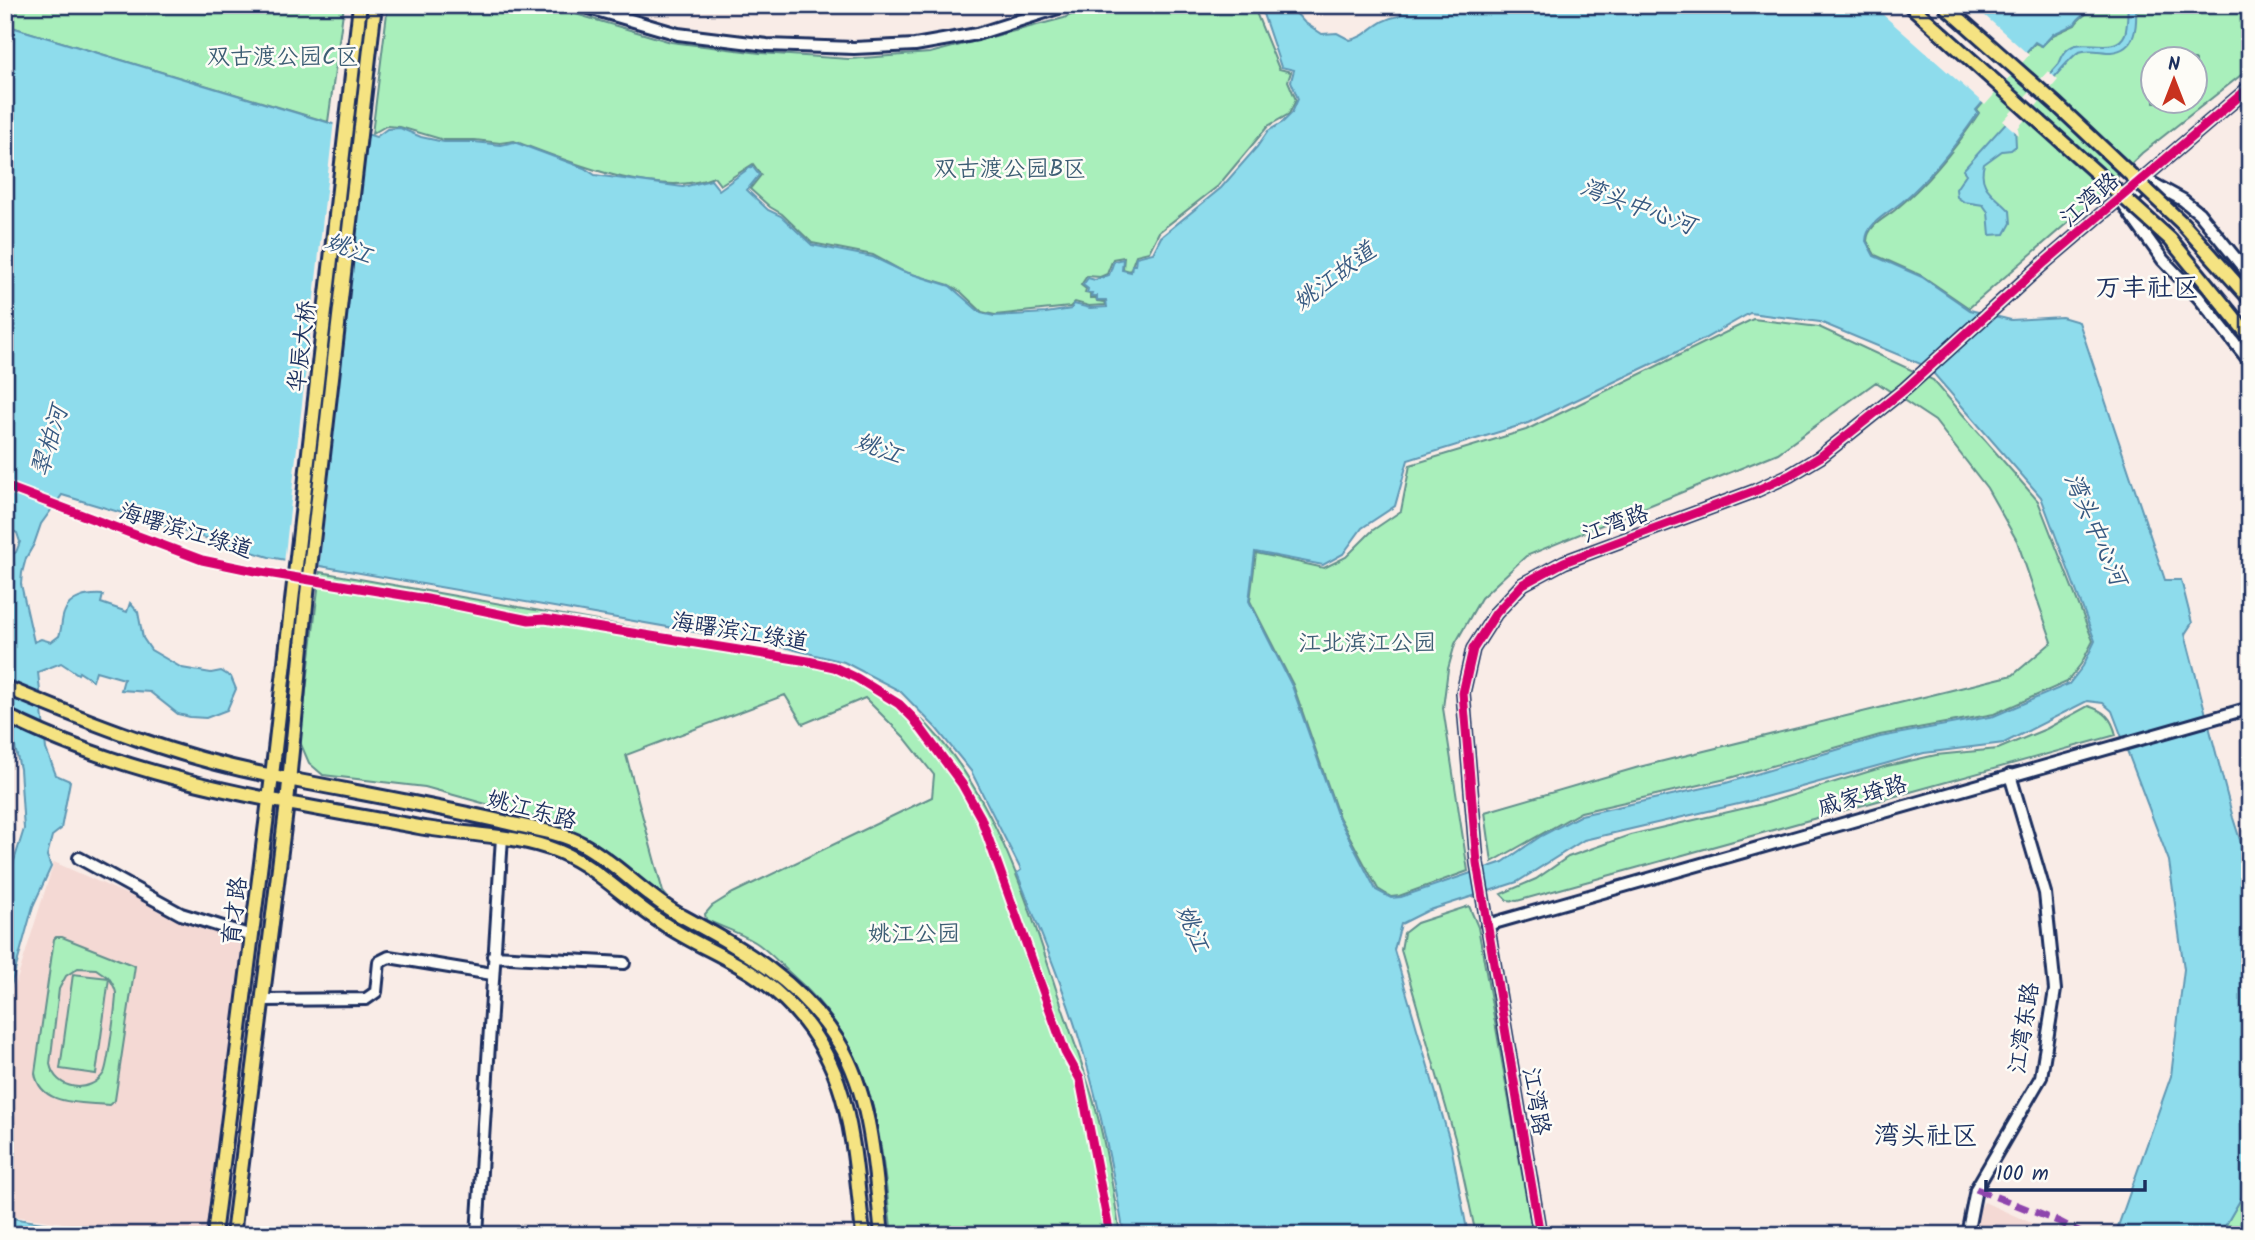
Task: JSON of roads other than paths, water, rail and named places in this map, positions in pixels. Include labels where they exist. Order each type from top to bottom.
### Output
[{"type":"main road","name":"华辰大桥","points":[[293,592],[360,5]]},
{"type":"main road","name":"华辰大桥","points":[[307,594],[375,5]]},
{"type":"main road","points":[[1910,5],[2170,239],[2250,337]]},
{"type":"main road","points":[[1944,5],[2057,105],[2183,224],[2250,299]]},
{"type":"main road","name":"育才路","points":[[214,1234],[293,592]]},
{"type":"main road","name":"育才路","points":[[233,1234],[290,779],[307,594]]},
{"type":"main road","name":"姚江东路","points":[[5,687],[108,730],[186,756],[272,776],[478,816],[555,834],[582,844],[673,912],[767,965],[794,988],[819,1016],[839,1044],[864,1100],[882,1235]]},
{"type":"main road","name":"姚江东路","points":[[8,716],[129,766],[192,784],[449,832],[502,837],[560,852],[589,869],[623,891],[663,924],[762,980],[803,1018],[831,1064],[845,1100],[863,1235]]},
{"type":"street","points":[[579,5],[678,34],[767,45],[854,48],[915,45],[977,34],[1068,5]]},
{"type":"street","name":"江湾路","points":[[1540,1235],[1477,863],[1463,693],[1473,649],[1496,613],[1522,584],[1564,562],[1723,504],[1790,475],[1820,457],[1905,389],[2009,295],[2250,87]]},
{"type":"street","points":[[2250,276],[2199,213],[2183,200],[2150,182],[2125,207],[2163,260],[2199,298],[2250,362]]},
{"type":"street","name":"戚家𡍲路","points":[[1487,925],[2250,708]]},
{"type":"street","name":"江湾东路","points":[[1967,1235],[1976,1189],[2041,1077],[2055,990],[2045,893],[2010,775]]},
{"type":"street","points":[[477,1235],[502,837]]},
{"type":"street","points":[[79,859],[181,914],[252,936]]},
{"type":"street","points":[[493,956],[624,963]]},
{"type":"street","points":[[262,1000],[366,999],[376,992],[379,962],[389,957],[492,974]]},
{"type":"water","points":[[1260,5],[1299,5],[1295,12],[1304,22],[1322,34],[1337,33],[1350,40],[1362,36],[1383,21],[1399,16],[1407,5],[2093,5],[2075,24],[2053,34],[2042,46],[2035,42],[1976,110],[1978,113],[1943,160],[1913,192],[1874,223],[1866,241],[1874,256],[1922,277],[1970,310],[2011,320],[2062,317],[2079,322],[2165,580],[2181,580],[2192,623],[2185,634],[2233,818],[2250,871],[2250,1183],[2220,1235],[2115,1235],[2171,1076],[2184,969],[2169,861],[2112,711],[2103,703],[2087,701],[2004,743],[1924,753],[1747,802],[1584,840],[1517,882],[1427,911],[1401,924],[1394,950],[1451,1145],[1468,1235],[1124,1235],[1107,1146],[1085,1058],[1062,988],[1017,873],[1021,870],[971,771],[936,728],[900,691],[844,662],[787,648],[269,557],[62,495],[41,524],[22,573],[21,584],[34,642],[41,639],[51,642],[59,636],[64,613],[70,603],[85,596],[103,595],[101,603],[127,612],[130,603],[138,612],[143,638],[151,650],[182,668],[211,673],[221,671],[231,677],[236,689],[227,710],[206,718],[190,717],[178,714],[150,692],[121,690],[124,679],[96,671],[93,681],[61,663],[38,672],[46,749],[56,775],[70,781],[61,829],[52,836],[47,856],[51,867],[33,906],[5,1007],[5,890],[24,829],[20,769],[5,703],[5,559],[16,552],[20,542],[17,533],[5,527],[5,25],[376,137],[387,129],[400,128],[421,137],[444,142],[501,145],[514,142],[584,168],[595,175],[683,187],[711,180],[719,190],[752,166],[759,175],[747,190],[768,210],[781,216],[812,245],[873,257],[902,271],[950,286],[981,313],[994,316],[1046,313],[1071,309],[1074,304],[1090,308],[1107,307],[1106,300],[1097,300],[1097,296],[1087,293],[1088,289],[1083,285],[1088,278],[1095,280],[1109,275],[1114,261],[1123,259],[1122,270],[1131,272],[1136,257],[1153,253],[1161,237],[1221,188],[1268,131],[1292,113],[1298,99],[1291,81],[1294,70],[1281,67]],"holes":[[[1750,313],[1820,322],[1928,367],[2041,497],[2095,641],[2083,666],[2069,684],[1994,716],[1880,737],[1726,783],[1581,815],[1541,836],[1503,862],[1401,897],[1391,898],[1376,890],[1338,817],[1292,686],[1249,601],[1255,552],[1323,565],[1343,554],[1362,528],[1395,506],[1408,460],[1528,423],[1704,339]]]},
{"type":"water","points":[[2128,5],[2136,5],[2131,42],[2120,50],[2083,51],[2073,56],[2015,127],[2016,146],[2002,151],[1984,164],[1985,186],[2010,211],[2011,223],[2005,234],[1990,235],[1988,212],[1983,205],[1964,202],[1957,197],[1956,189],[1966,174],[1963,170],[2059,64],[2068,49],[2082,44],[2114,44],[2121,40],[2126,31]]},
{"type":"water","points":[[5,1217],[118,1235],[35,1235],[5,1229]]},
{"type":"district","name":"万丰社区","points":[[2147,287]]},
{"type":"district","name":"湾头社区","points":[[1926,1135]]},
{"type":"park label","name":"双古渡公园C区","points":[[283,56]]},
{"type":"park label","name":"双古渡公园B区","points":[[1010,168]]},
{"type":"park label","name":"江北滨江公园","points":[[1367,642]]},
{"type":"park label","name":"姚江公园","points":[[914,933]]},
{"type":"water label","name":"湾头中心河","points":[[1638,206]]},
{"type":"water label","name":"姚江","points":[[349,248]]},
{"type":"water label","name":"姚江故道","points":[[1334,276]]},
{"type":"water label","name":"翠柏河","points":[[49,441]]},
{"type":"water label","name":"姚江","points":[[879,448]]},
{"type":"water label","name":"湾头中心河","points":[[2096,529]]},
{"type":"water label","name":"姚江","points":[[1193,928]]}]
